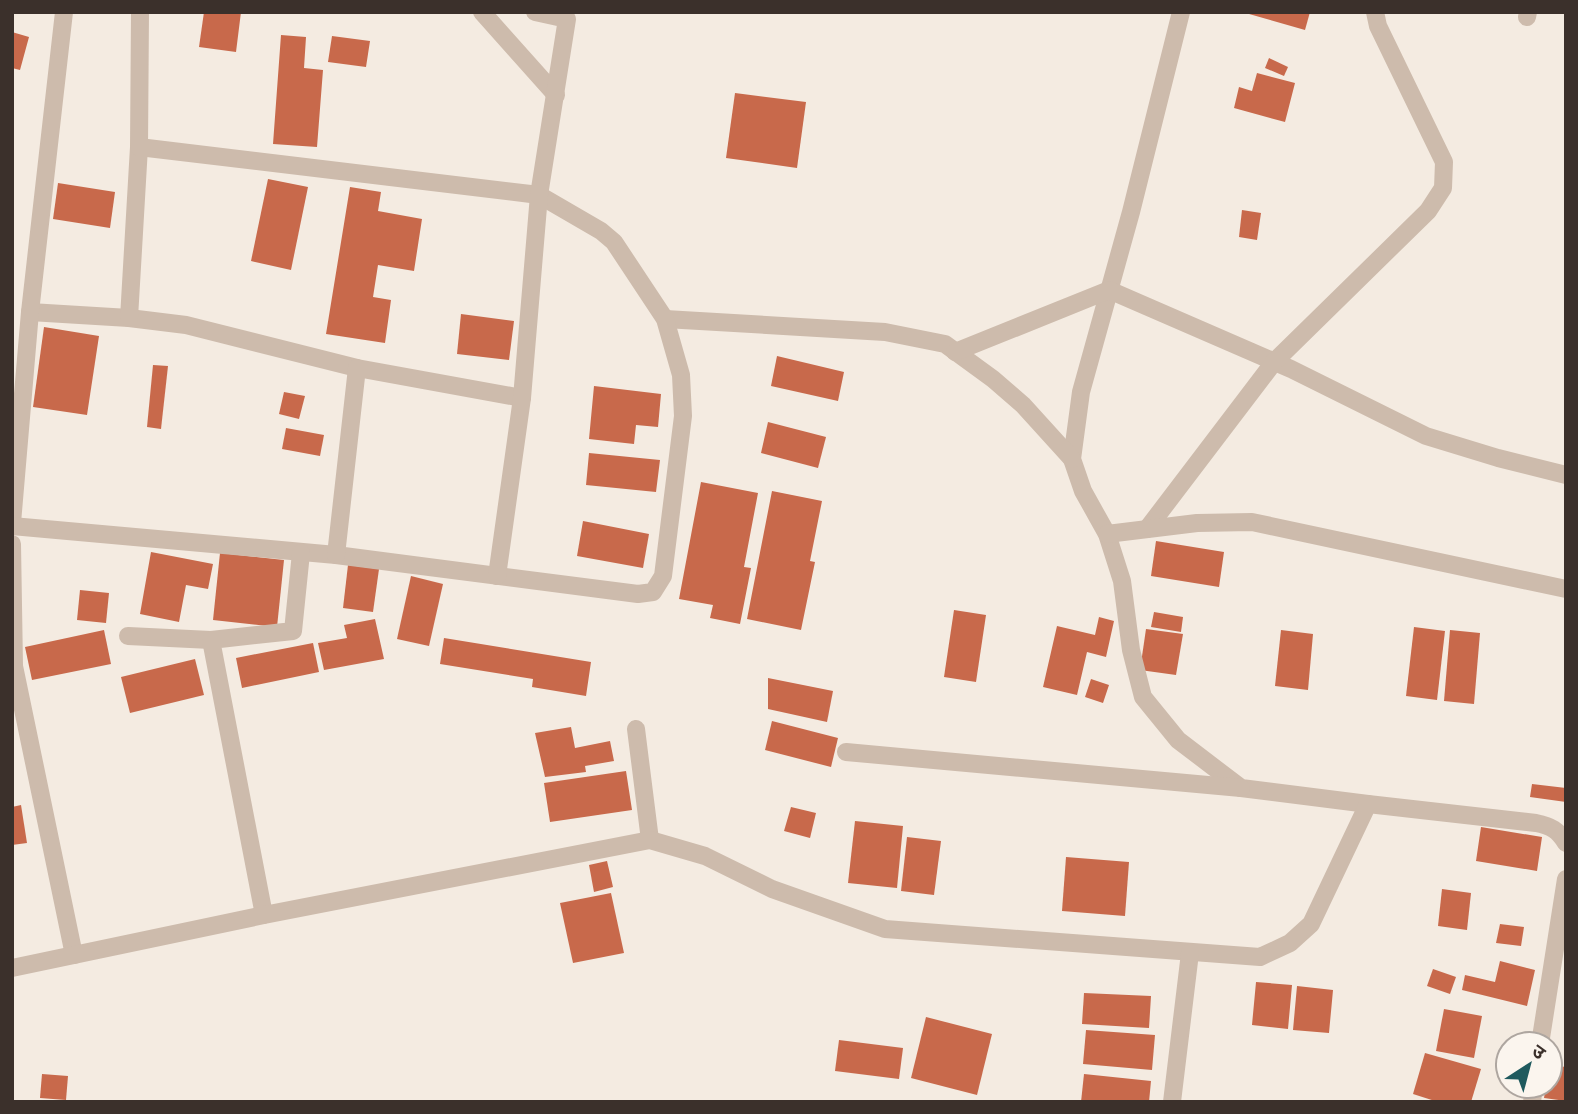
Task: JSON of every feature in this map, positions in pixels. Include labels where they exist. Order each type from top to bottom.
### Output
[{"type":"street","points":[[64,12],[30,312],[12,525],[337,555],[638,594],[653,592],[663,576],[683,416],[681,375],[665,319],[614,242],[601,231],[539,195],[139,147]]},
{"type":"street","points":[[129,318],[139,147],[140,12]]},
{"type":"street","points":[[482,12],[556,95]]},
{"type":"street","points":[[497,576],[522,398],[539,195],[567,15],[535,12]]},
{"type":"street","points":[[1072,459],[1081,392],[1165,83],[1181,12]]},
{"type":"street","points":[[1147,529],[1274,362],[1428,211],[1443,188],[1444,162],[1378,26],[1375,12]]},
{"type":"street","points":[[955,352],[1109,290],[1274,362],[1426,436],[1566,475]]},
{"type":"street","points":[[30,312],[129,318],[186,325],[357,368],[522,398]]},
{"type":"street","points":[[665,319],[885,332],[945,344],[993,379],[1023,405],[1072,459],[1083,491],[1107,534],[1122,581],[1131,650],[1143,697],[1178,740],[1241,788]]},
{"type":"street","points":[[337,555],[357,368]]},
{"type":"street","points":[[1107,534],[1197,523],[1252,522],[1566,589]]},
{"type":"street","points":[[12,544],[14,666],[74,955]]},
{"type":"street","points":[[128,636],[211,640],[293,631],[301,553]]},
{"type":"street","points":[[211,640],[264,915]]},
{"type":"street","points":[[636,729],[650,840]]},
{"type":"street","points":[[846,752],[1241,788],[1536,823],[1550,826],[1560,833],[1566,843]]},
{"type":"street","points":[[12,968],[264,915],[650,840],[705,856],[772,889],[885,929],[1260,957],[1290,943],[1311,924],[1368,804]]},
{"type":"street","points":[[1542,1030],[1566,879]]},
{"type":"street","points":[[1172,1102],[1190,953]]},
{"type":"building","points":[[204,12],[241,12],[236,52],[199,47]]},
{"type":"building","points":[[1242,12],[1310,12],[1305,30]]},
{"type":"building","points":[[12,32],[29,37],[20,70],[12,68]]},
{"type":"building","points":[[281,35],[306,37],[304,68],[323,70],[317,147],[273,144]]},
{"type":"building","points":[[332,36],[370,41],[366,67],[328,62]]},
{"type":"building","points":[[1269,58],[1288,67],[1284,76],[1265,68]]},
{"type":"building","points":[[1257,73],[1295,83],[1285,122],[1234,108],[1239,87],[1252,91]]},
{"type":"building","points":[[735,93],[806,102],[797,168],[726,158]]},
{"type":"building","points":[[268,179],[308,187],[291,270],[251,261]]},
{"type":"building","points":[[58,183],[115,192],[110,228],[53,219]]},
{"type":"building","points":[[350,187],[381,192],[378,211],[422,219],[414,271],[378,265],[373,297],[391,300],[385,343],[326,334]]},
{"type":"building","points":[[1242,210],[1261,213],[1257,240],[1239,237]]},
{"type":"building","points":[[461,314],[514,321],[509,360],[457,354]]},
{"type":"building","points":[[44,327],[99,336],[87,415],[33,407]]},
{"type":"building","points":[[777,356],[844,372],[838,401],[771,386]]},
{"type":"building","points":[[153,365],[168,366],[161,429],[147,427]]},
{"type":"building","points":[[594,386],[661,394],[658,427],[636,425],[634,444],[589,439]]},
{"type":"building","points":[[284,392],[305,396],[299,419],[279,414]]},
{"type":"building","points":[[768,422],[826,437],[818,468],[761,453]]},
{"type":"building","points":[[286,428],[324,435],[320,456],[282,449]]},
{"type":"building","points":[[589,453],[660,460],[656,492],[586,485]]},
{"type":"building","points":[[701,482],[758,493],[744,567],[751,568],[740,624],[710,618],[713,605],[679,599]]},
{"type":"building","points":[[772,491],[822,501],[810,561],[815,562],[801,630],[747,619]]},
{"type":"building","points":[[583,521],[649,534],[643,568],[577,556]]},
{"type":"building","points":[[1156,541],[1224,552],[1219,587],[1151,576]]},
{"type":"building","points":[[151,552],[213,564],[208,589],[186,585],[179,622],[140,614]]},
{"type":"building","points":[[220,553],[284,560],[277,627],[213,620]]},
{"type":"building","points":[[348,565],[379,569],[373,612],[343,608]]},
{"type":"building","points":[[411,576],[443,584],[429,646],[397,639]]},
{"type":"building","points":[[80,590],[109,593],[106,623],[77,620]]},
{"type":"building","points":[[954,610],[986,615],[976,682],[944,677]]},
{"type":"building","points":[[1154,612],[1183,617],[1181,632],[1151,627]]},
{"type":"building","points":[[1099,617],[1114,621],[1106,657],[1087,652],[1077,695],[1043,687],[1057,626],[1095,635]]},
{"type":"building","points":[[375,619],[384,659],[324,670],[318,643],[347,638],[344,625]]},
{"type":"building","points":[[1414,627],[1445,631],[1437,700],[1406,696]]},
{"type":"building","points":[[1146,629],[1183,634],[1176,675],[1140,670]]},
{"type":"building","points":[[104,630],[111,664],[32,680],[25,647]]},
{"type":"building","points":[[1281,630],[1313,634],[1308,690],[1275,686]]},
{"type":"building","points":[[1450,630],[1480,633],[1474,704],[1444,701]]},
{"type":"building","points":[[444,638],[591,662],[586,696],[532,687],[533,679],[440,664]]},
{"type":"building","points":[[313,643],[319,672],[242,688],[236,658]]},
{"type":"building","points":[[195,659],[204,695],[130,713],[121,677]]},
{"type":"building","points":[[768,678],[833,691],[827,722],[768,709]]},
{"type":"building","points":[[1091,679],[1109,685],[1103,703],[1085,697]]},
{"type":"building","points":[[772,721],[838,738],[831,767],[765,750]]},
{"type":"building","points":[[571,727],[575,748],[610,741],[614,761],[585,766],[586,772],[545,777],[535,733]]},
{"type":"building","points":[[626,771],[632,810],[550,822],[544,783]]},
{"type":"building","points":[[1532,784],[1566,788],[1566,802],[1530,797]]},
{"type":"building","points":[[21,805],[27,843],[12,845],[12,807]]},
{"type":"building","points":[[791,807],[816,813],[810,838],[784,831]]},
{"type":"building","points":[[855,821],[903,826],[897,888],[848,883]]},
{"type":"building","points":[[1481,827],[1542,837],[1537,871],[1476,861]]},
{"type":"building","points":[[907,837],[941,841],[934,895],[901,891]]},
{"type":"building","points":[[1066,857],[1129,862],[1125,916],[1062,911]]},
{"type":"building","points":[[607,861],[613,887],[594,892],[589,865]]},
{"type":"building","points":[[1442,889],[1471,893],[1467,930],[1438,926]]},
{"type":"building","points":[[611,893],[624,953],[573,963],[560,903]]},
{"type":"building","points":[[1500,924],[1524,927],[1521,946],[1496,943]]},
{"type":"building","points":[[1500,961],[1535,970],[1527,1006],[1462,990],[1465,975],[1495,982]]},
{"type":"building","points":[[1433,969],[1456,977],[1450,994],[1427,986]]},
{"type":"building","points":[[1256,982],[1292,985],[1288,1029],[1252,1025]]},
{"type":"building","points":[[1297,986],[1333,990],[1329,1033],[1293,1030]]},
{"type":"building","points":[[1084,993],[1151,996],[1149,1028],[1082,1024]]},
{"type":"building","points":[[1444,1009],[1482,1016],[1474,1058],[1436,1051]]},
{"type":"building","points":[[926,1017],[992,1034],[977,1095],[911,1078]]},
{"type":"building","points":[[1086,1030],[1155,1035],[1152,1070],[1083,1064]]},
{"type":"building","points":[[839,1040],[903,1048],[899,1079],[835,1071]]},
{"type":"building","points":[[1425,1053],[1481,1069],[1471,1102],[1438,1102],[1413,1094]]},
{"type":"building","points":[[1564,1067],[1566,1067],[1566,1101],[1559,1100],[1564,1100]]},
{"type":"building","points":[[42,1074],[68,1076],[66,1100],[40,1098]]},
{"type":"building","points":[[1084,1074],[1151,1081],[1149,1102],[1081,1102]]}]
